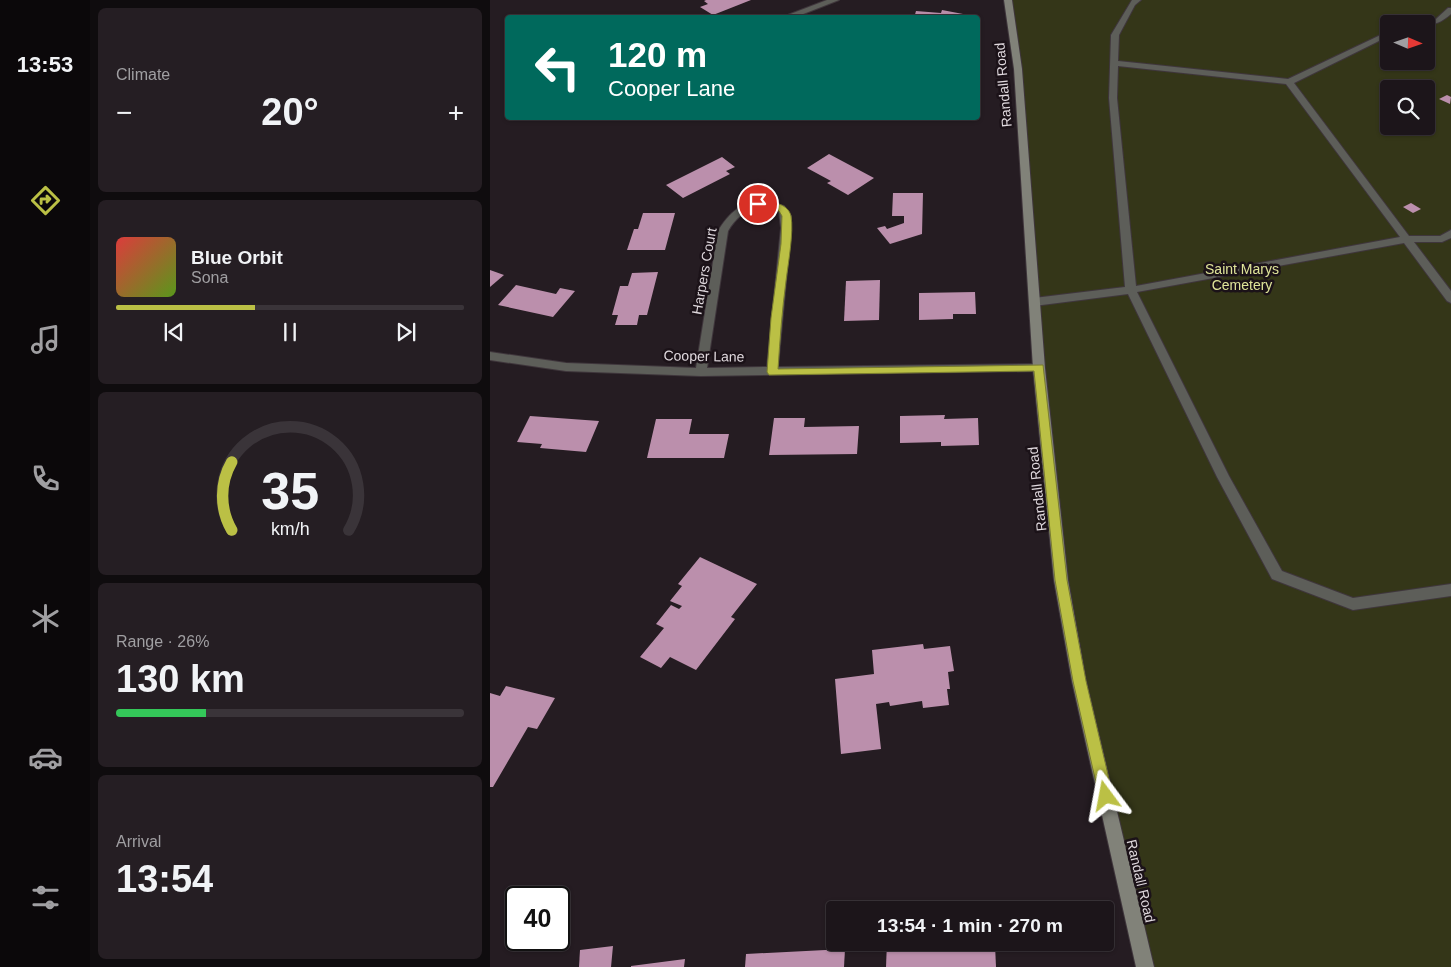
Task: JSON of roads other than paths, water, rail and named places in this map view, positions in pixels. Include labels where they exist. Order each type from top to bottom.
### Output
[{"type":"street","points":[[793,15],[836,0]]},
{"type":"street","name":"Randall Road","points":[[1008,0],[1018,69],[1039,368],[1061,580],[1074,654],[1145,967]]},
{"type":"street","points":[[1137,0],[1132,4],[1115,35],[1114,98],[1131,290],[1223,477],[1277,575],[1353,604],[1451,590]]},
{"type":"street","points":[[1435,21],[1451,10]]},
{"type":"street","points":[[1115,62],[1289,82],[1380,37]]},
{"type":"street","points":[[1289,82],[1451,298]]},
{"type":"street","name":"Harpers Court","points":[[701,372],[723,231],[731,217],[745,208],[758,204],[770,204],[783,210],[786,216],[786,244],[776,318],[772,372]]},
{"type":"street","points":[[1034,302],[1131,290],[1408,239],[1442,239],[1451,233]]},
{"type":"street","name":"Cooper Lane","points":[[490,356],[566,367],[701,372],[1039,368]]},
{"type":"park label","name":"Saint Marys Cemetery","points":[[1242,278]]}]
